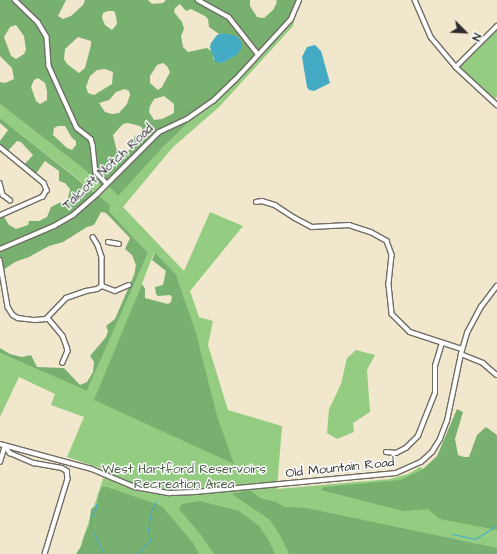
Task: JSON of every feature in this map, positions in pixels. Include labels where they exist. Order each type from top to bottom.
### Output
[{"type":"street","points":[[14,0],[38,22],[47,36],[49,66],[77,128],[91,139],[96,172],[107,184]]},
{"type":"street","points":[[198,0],[229,17],[258,54]]},
{"type":"street","name":"Talcott Notch Road","points":[[0,249],[64,221],[85,206],[159,132],[187,119],[213,101],[291,19],[299,0]]},
{"type":"street","points":[[415,0],[431,37],[456,67],[497,105]]},
{"type":"street","points":[[456,67],[497,26]]},
{"type":"street","points":[[0,147],[44,183],[47,190],[43,197],[0,216]]},
{"type":"street","points":[[0,183],[3,195],[10,200]]},
{"type":"street","points":[[256,202],[262,201],[275,205],[312,227],[349,225],[371,232],[387,241],[392,255],[389,285],[392,314],[410,332],[462,349]]},
{"type":"street","points":[[93,237],[98,245],[102,257],[102,286]]},
{"type":"street","points":[[108,242],[119,244]]},
{"type":"street","points":[[0,260],[8,307],[13,315],[26,319],[48,318],[66,298],[97,289],[102,286]]},
{"type":"street","points":[[102,286],[115,291],[129,285]]},
{"type":"street","name":"Old Mountain Road","points":[[0,444],[92,469],[135,487],[169,493],[195,492],[396,473],[421,462],[432,452],[440,439],[452,404],[462,349],[475,316],[497,286]]},
{"type":"street","points":[[48,318],[63,336],[67,347],[68,351],[63,363]]},
{"type":"street","points":[[386,452],[396,453],[406,448],[418,436],[435,393],[435,366],[442,343]]},
{"type":"street","points":[[461,354],[483,363],[497,375]]},
{"type":"street","points":[[0,462],[5,446]]},
{"type":"street","points":[[5,446],[10,453],[34,463],[62,468],[67,471],[68,479],[45,554]]},
{"type":"green space","points":[[0,0],[66,0],[58,16],[63,19],[71,16],[83,5],[85,0],[148,0],[152,4],[163,3],[166,0],[250,0],[250,6],[257,17],[264,18],[273,10],[277,2],[276,0],[299,0],[295,12],[224,91],[187,119],[187,124],[162,148],[118,196],[107,184],[103,188],[85,170],[0,104],[0,82],[5,83],[14,79],[12,68],[0,56]],"holes":[[[180,4],[186,11],[191,9],[205,16],[208,19],[209,27],[219,34],[222,33],[236,55],[222,63],[213,59],[213,52],[207,48],[188,52],[183,47],[181,36],[184,29],[182,22],[174,12],[175,8]],[[114,11],[117,24],[112,30],[105,25],[102,18],[103,13]],[[16,25],[24,36],[26,50],[24,54],[16,59],[11,56],[4,37],[10,27]],[[78,37],[91,41],[85,68],[79,73],[67,64],[64,59],[65,49]],[[163,63],[167,66],[170,72],[162,87],[158,90],[150,83],[150,76],[157,65]],[[105,69],[113,72],[112,84],[94,95],[88,93],[86,87],[90,76],[97,70]],[[38,78],[45,83],[47,100],[40,104],[36,101],[31,87],[34,80]],[[125,89],[129,91],[130,95],[127,104],[119,113],[112,114],[105,112],[99,103],[109,100],[116,92]],[[164,96],[174,104],[174,113],[162,119],[154,120],[149,112],[150,106],[154,99]],[[128,123],[140,126],[142,128],[141,133],[136,135],[133,139],[132,148],[125,153],[120,152],[116,148],[113,135],[123,124]],[[58,126],[65,126],[72,138],[76,141],[76,145],[72,150],[67,148],[53,135],[54,128]]]},
{"type":"green space","name":"West Hartford Reservoirs Recreation Area","points":[[298,5],[293,26],[219,107],[173,147],[123,207],[184,271],[210,212],[243,226],[190,291],[199,317],[213,321],[208,345],[228,410],[282,426],[277,489],[390,479],[408,474],[420,467],[497,509],[497,554],[78,554],[106,470],[67,457],[84,417],[51,405],[55,394],[19,377],[0,417],[0,353],[87,391],[148,253],[109,211],[97,194],[0,118],[0,104],[85,170],[103,188],[162,148],[187,124],[187,119]],"holes":[[[154,253],[176,274],[190,316],[134,304]]]},
{"type":"green space","points":[[497,26],[497,97],[493,101],[456,67]]},
{"type":"green space","points":[[0,118],[110,205],[109,211],[148,253],[87,391],[0,353],[0,348],[10,354],[22,357],[31,355],[37,367],[64,368],[80,385],[87,382],[93,372],[94,362],[90,356],[106,337],[108,331],[106,326],[115,319],[134,275],[136,265],[132,255],[125,249],[130,238],[106,213],[101,212],[94,225],[87,227],[63,242],[49,246],[29,257],[15,262],[0,272],[0,216],[3,215],[9,225],[16,229],[28,225],[29,221],[39,221],[47,217],[51,207],[59,203],[67,202],[70,189],[65,183],[59,181],[59,171],[45,161],[35,175],[23,166],[33,155],[21,142],[17,141],[7,152],[0,147],[0,141],[8,130],[0,123]]},
{"type":"green space","points":[[155,253],[176,274],[196,333],[217,416],[234,464],[94,400],[142,284],[145,289],[145,298],[168,304],[171,302],[172,297],[170,295],[158,296],[156,294],[155,287],[163,285],[166,271],[152,260]]},
{"type":"green space","points":[[356,350],[375,355],[367,370],[370,412],[353,423],[354,432],[337,439],[327,433],[329,409],[341,384],[347,358]]},
{"type":"green space","points":[[457,409],[463,412],[455,439],[458,455],[469,457],[477,435],[486,427],[497,435],[497,530],[440,519],[428,509],[403,511],[321,490],[324,487],[400,480],[422,470],[437,456]]},
{"type":"green space","points":[[102,487],[107,487],[162,506],[193,543],[199,554],[76,554],[82,545],[84,536],[89,526],[91,509],[97,505],[99,493]]},
{"type":"green space","points":[[250,490],[260,498],[276,502],[285,507],[306,508],[497,548],[497,554],[289,554],[281,537],[270,520],[232,494]]},
{"type":"green space","points":[[200,501],[239,511],[259,526],[268,539],[275,554],[214,554],[201,535],[179,509],[182,504]]},
{"type":"water","points":[[222,33],[237,36],[242,43],[242,47],[237,55],[222,63],[215,62],[210,47],[217,35]]},
{"type":"water","points":[[315,45],[321,51],[330,83],[314,91],[309,90],[307,87],[302,57],[307,47]]},
{"type":"waterway","points":[[136,554],[150,541],[148,530],[151,511],[156,501]]},
{"type":"waterway","points":[[91,530],[91,517],[96,504]]},
{"type":"waterway","points":[[452,534],[475,539],[497,525]]},
{"type":"waterway","points":[[94,533],[104,554]]}]
